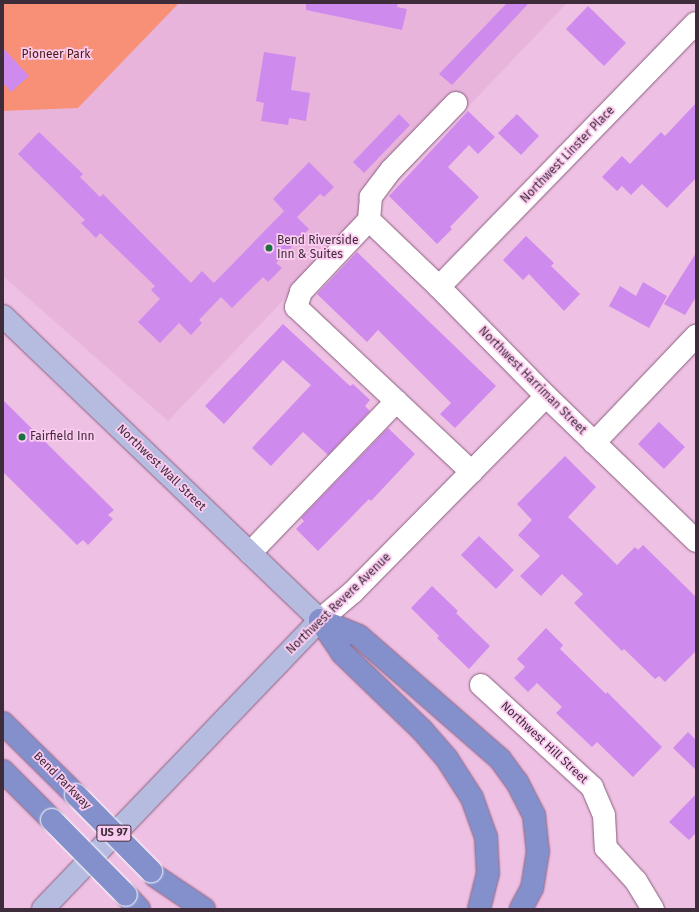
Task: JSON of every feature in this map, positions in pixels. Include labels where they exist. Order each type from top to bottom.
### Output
[{"type":"highway","points":[[320,620],[342,653],[422,730],[446,759],[472,798],[486,837],[488,873],[479,909]]},
{"type":"highway","points":[[320,620],[359,636],[500,759],[517,782],[534,815],[538,852],[532,888],[521,909]]},
{"type":"highway","name":"Bend Parkway","points":[[3,723],[153,873],[186,909]]},
{"type":"highway","name":"US 97","points":[[3,771],[133,902]]},
{"type":"highway","points":[[3,788],[49,817]]},
{"type":"highway","points":[[153,873],[204,909]]},
{"type":"main road","name":"Northwest Wall Street","points":[[3,316],[320,620]]},
{"type":"main road","name":"Northwest Revere Avenue","points":[[43,909],[320,620]]},
{"type":"street","name":"Northwest Linster Place","points":[[439,287],[696,23]]},
{"type":"street","points":[[456,103],[390,170],[371,197],[369,220],[301,292],[296,307],[472,472]]},
{"type":"street","name":"Northwest Harriman Street","points":[[369,220],[439,287],[546,396],[696,541]]},
{"type":"street","points":[[594,443],[696,336]]},
{"type":"street","name":"Northwest Revere Avenue","points":[[320,620],[353,592],[546,396]]},
{"type":"street","points":[[250,553],[397,401]]},
{"type":"street","name":"Northwest Hill Street","points":[[481,685],[592,787],[604,815],[606,848],[636,881],[653,909]]},
{"type":"shaded area","points":[[179,3],[567,3],[168,421],[3,276],[3,111],[78,108]]},
{"type":"green space","name":"Pioneer Park","points":[[3,3],[179,3],[78,108],[3,111]]},
{"type":"building","points":[[306,3],[398,3],[397,7],[407,9],[402,30],[306,10]]},
{"type":"building","points":[[507,3],[529,3],[452,85],[439,74]]},
{"type":"building","points":[[588,6],[626,43],[604,66],[566,29]]},
{"type":"building","points":[[3,48],[29,76],[11,92],[3,83]]},
{"type":"building","points":[[264,52],[296,57],[291,90],[310,93],[306,121],[289,118],[288,125],[261,121],[264,103],[256,101]]},
{"type":"building","points":[[696,103],[696,178],[667,208],[642,184],[631,195],[622,186],[617,191],[602,177],[622,156],[630,164],[661,132],[665,136]]},
{"type":"building","points":[[468,111],[495,137],[478,154],[469,145],[448,167],[479,197],[450,227],[452,229],[437,244],[389,196]]},
{"type":"building","points":[[399,114],[410,125],[364,173],[353,162]]},
{"type":"building","points":[[517,114],[539,136],[521,155],[498,133]]},
{"type":"building","points":[[39,132],[83,174],[80,177],[100,197],[103,194],[191,283],[202,271],[214,283],[284,211],[273,199],[309,162],[334,187],[324,197],[320,194],[297,217],[309,229],[276,263],[282,268],[268,282],[263,277],[232,308],[221,297],[199,320],[202,323],[191,335],[179,323],[160,343],[138,322],[160,299],[151,290],[155,286],[100,233],[96,238],[81,223],[85,220],[18,154]]},
{"type":"building","points":[[526,236],[554,263],[551,266],[580,294],[564,311],[529,274],[523,280],[503,260]]},
{"type":"building","points":[[357,252],[496,386],[455,428],[440,414],[451,403],[378,330],[367,342],[317,294]]},
{"type":"building","points":[[696,253],[696,297],[685,315],[664,304]]},
{"type":"building","points":[[643,282],[667,296],[649,328],[609,306],[620,286],[636,296]]},
{"type":"building","points":[[283,324],[350,386],[353,384],[370,400],[365,406],[370,411],[328,455],[303,432],[271,466],[252,448],[311,385],[283,360],[224,424],[205,406]]},
{"type":"building","name":"Fairfield Inn","points":[[3,400],[114,510],[108,515],[113,519],[88,545],[83,540],[77,545],[3,472]]},
{"type":"building","points":[[659,422],[685,447],[664,469],[638,444]]},
{"type":"building","points":[[388,428],[415,454],[371,501],[369,499],[318,551],[296,529],[304,521],[301,518]]},
{"type":"building","points":[[565,456],[596,487],[568,517],[617,565],[635,547],[638,550],[643,545],[696,597],[696,651],[665,682],[659,676],[655,679],[624,649],[622,651],[574,603],[583,594],[562,574],[541,596],[520,576],[540,556],[518,535],[532,520],[517,504]]},
{"type":"building","points":[[479,536],[514,570],[496,589],[461,555]]},
{"type":"building","points":[[432,586],[458,611],[456,613],[490,646],[469,669],[437,638],[439,636],[411,608]]},
{"type":"building","points":[[546,628],[563,645],[560,649],[606,694],[607,692],[662,747],[633,777],[597,742],[592,747],[556,713],[562,707],[537,683],[528,692],[514,678],[525,667],[517,659]]},
{"type":"building","points":[[688,732],[696,740],[696,770],[673,748]]},
{"type":"building","points":[[696,794],[696,833],[689,840],[669,822]]},
{"type":"place","name":"Bend Riverside Inn & Suites","points":[[269,248]]},
{"type":"place","name":"Fairfield Inn","points":[[22,437]]}]
